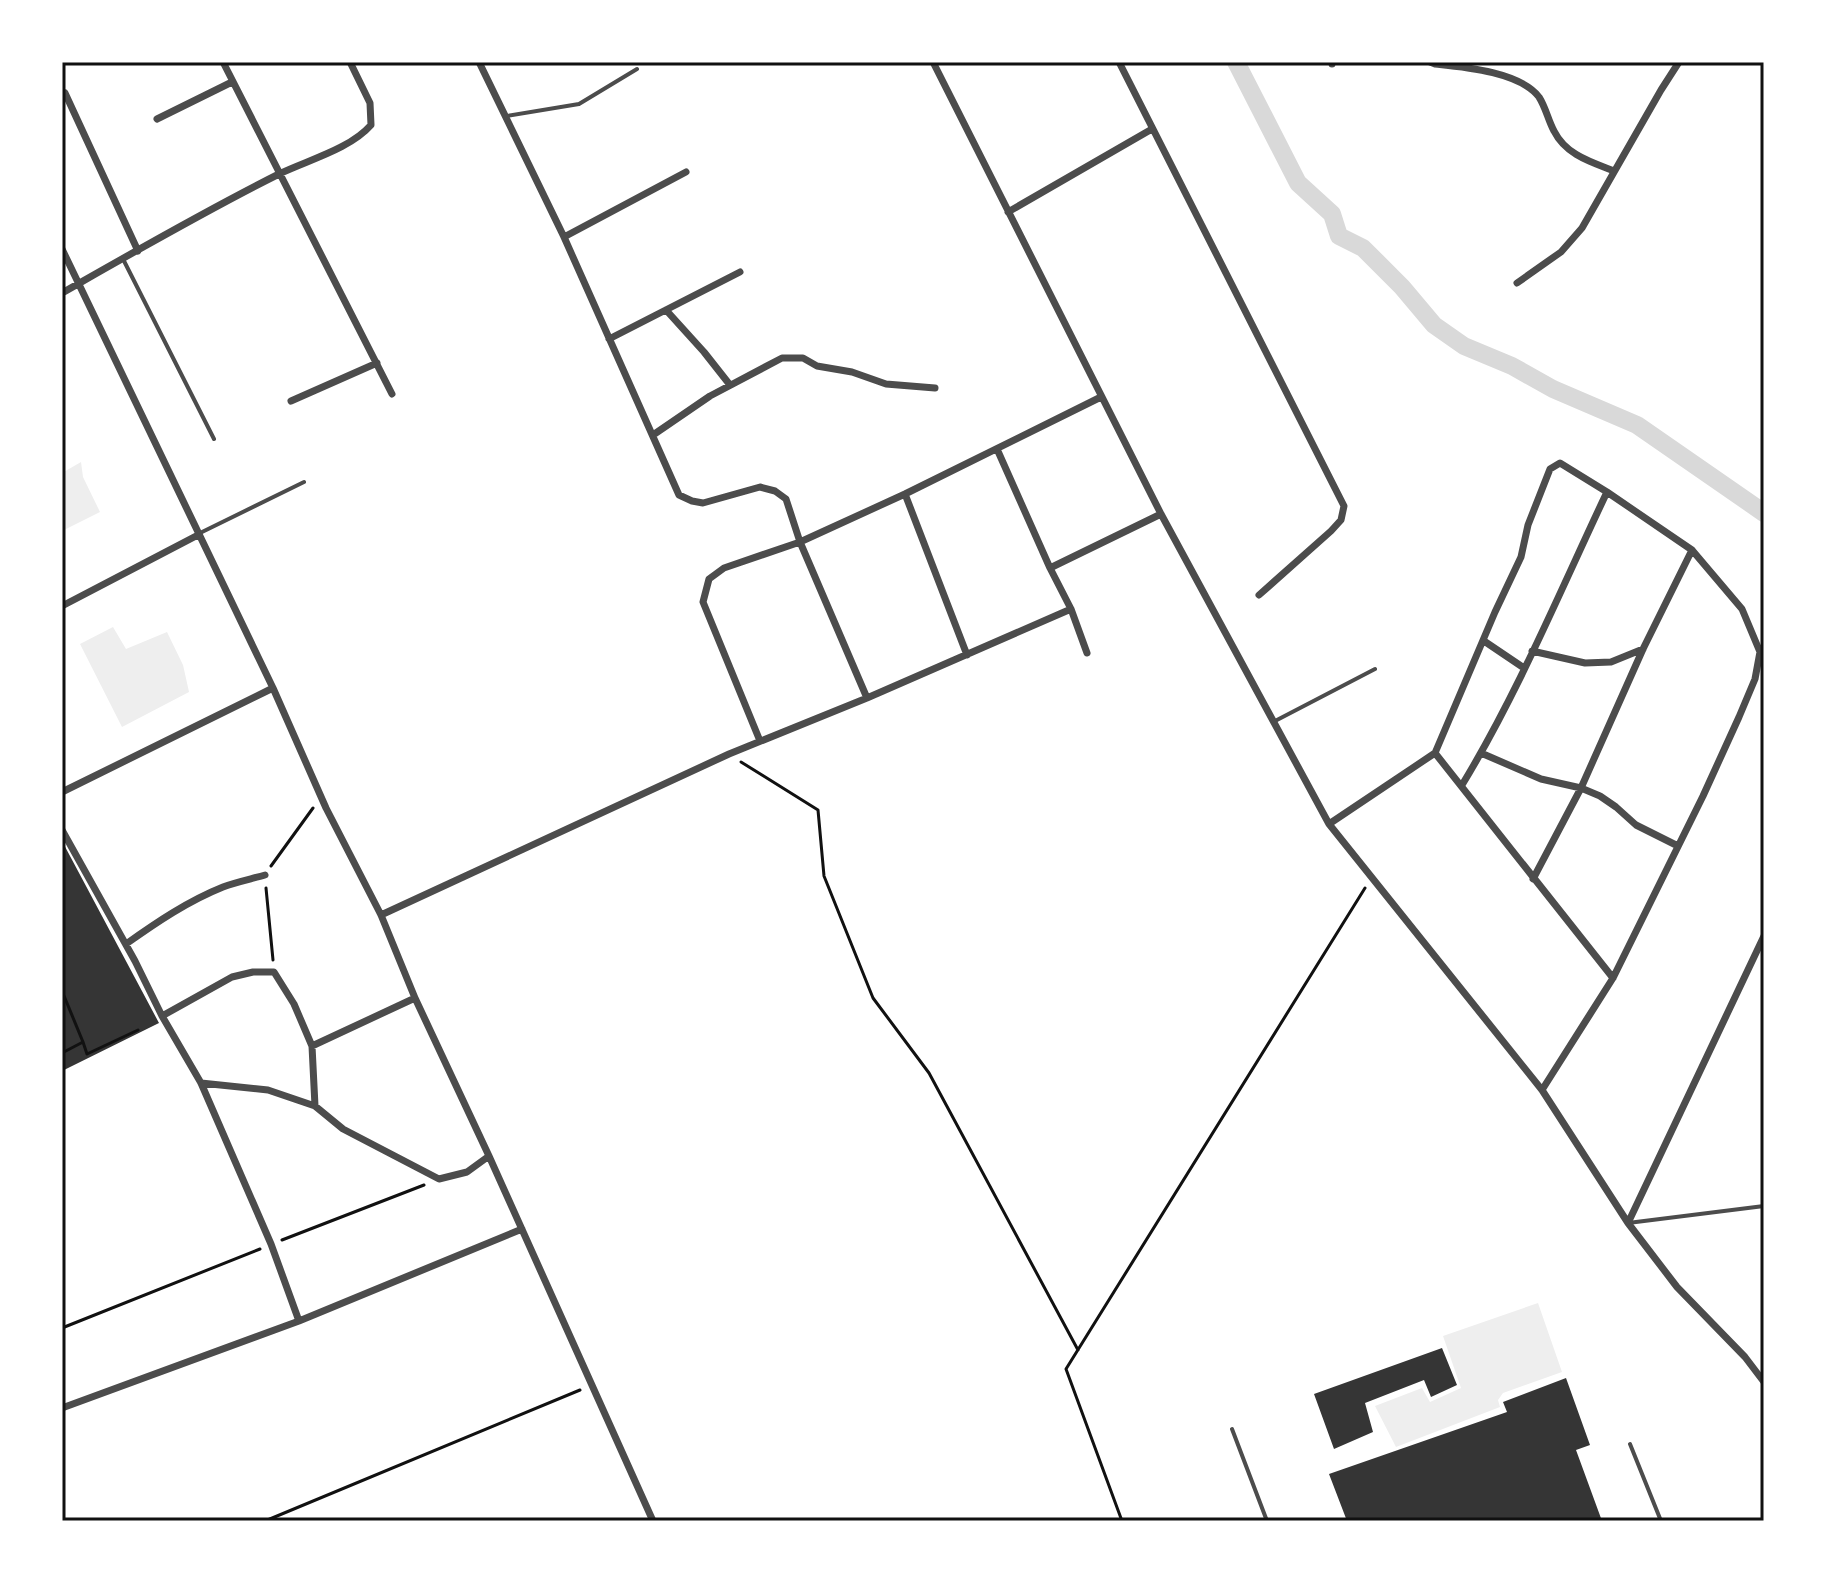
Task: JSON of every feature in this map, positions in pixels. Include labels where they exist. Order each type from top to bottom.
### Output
[{"type":"street","points":[[223,62],[392,394]]},
{"type":"street","points":[[62,293],[279,174],[360,137],[371,125],[370,103],[350,62]]},
{"type":"street","points":[[479,62],[564,237],[679,495],[703,503],[760,487],[775,491],[786,499],[800,542],[867,698]]},
{"type":"street","points":[[933,62],[1161,514],[1329,824],[1542,1090],[1628,1223],[1677,1287],[1745,1357],[1764,1382]]},
{"type":"street","points":[[1119,62],[1344,506],[1341,520],[1331,531],[1259,595]]},
{"type":"street","points":[[1430,62],[1474,68],[1520,82],[1538,96],[1563,146],[1614,171]]},
{"type":"street","points":[[1517,283],[1561,252],[1582,228],[1679,62]]},
{"type":"street","points":[[157,119],[232,82]]},
{"type":"street","points":[[65,93],[138,251]]},
{"type":"street","points":[[1008,212],[1152,129]]},
{"type":"street","points":[[564,237],[686,172]]},
{"type":"street","points":[[62,249],[273,688],[321,797],[381,915],[415,998],[653,1521]]},
{"type":"street","points":[[609,339],[740,272]]},
{"type":"street","points":[[666,310],[730,385]]},
{"type":"street","points":[[653,435],[710,396],[782,358],[803,358],[817,366],[852,372],[886,384],[935,388]]},
{"type":"street","points":[[291,401],[377,363]]},
{"type":"street","points":[[760,741],[703,602],[709,579],[724,568],[800,542],[905,494],[1101,397]]},
{"type":"street","points":[[997,449],[1071,609],[1087,653]]},
{"type":"street","points":[[1329,824],[1435,753],[1521,557],[1528,525],[1550,469],[1560,463],[1692,550],[1742,609],[1760,652],[1755,679],[1613,978],[1542,1090]]},
{"type":"street","points":[[1462,785],[1524,668],[1607,492]]},
{"type":"street","points":[[905,494],[967,655]]},
{"type":"street","points":[[1050,568],[1161,514]]},
{"type":"street","points":[[62,606],[198,535]]},
{"type":"street","points":[[1533,879],[1581,788],[1643,649],[1692,550]]},
{"type":"street","points":[[381,915],[729,754],[1071,609]]},
{"type":"street","points":[[1484,641],[1524,668]]},
{"type":"street","points":[[1532,651],[1585,663],[1611,662],[1643,649]]},
{"type":"street","points":[[62,792],[273,688]]},
{"type":"street","points":[[1435,753],[1613,978]]},
{"type":"street","points":[[1481,753],[1541,779],[1581,788],[1608,802],[1636,825],[1678,846]]},
{"type":"street","points":[[62,830],[201,1083],[271,1244],[299,1321]]},
{"type":"street","points":[[126,944],[164,917],[224,886],[265,875]]},
{"type":"street","points":[[1628,1223],[1764,936]]},
{"type":"street","points":[[162,1016],[232,977],[253,972],[274,972],[294,1004],[312,1046],[315,1106]]},
{"type":"street","points":[[312,1046],[415,998]]},
{"type":"street","points":[[201,1083],[268,1090],[315,1106],[343,1129],[439,1179],[467,1172],[489,1156]]},
{"type":"street","points":[[62,1408],[299,1321],[522,1229]]},
{"type":"lane","points":[[505,116],[579,104],[637,69]]},
{"type":"lane","points":[[123,259],[214,439]]},
{"type":"lane","points":[[198,535],[304,482]]},
{"type":"lane","points":[[1272,722],[1375,669]]},
{"type":"lane","points":[[1628,1223],[1764,1206]]},
{"type":"lane","points":[[1232,1429],[1267,1521]]},
{"type":"lane","points":[[1630,1444],[1661,1521]]},
{"type":"path","points":[[729,754],[818,810],[824,876],[873,998],[929,1073],[1078,1350]]},
{"type":"path","points":[[274,972],[265,875],[321,797]]},
{"type":"path","points":[[1122,1521],[1066,1369],[1371,879]]},
{"type":"path","points":[[62,991],[87,1054],[138,1030]]},
{"type":"path","points":[[62,1053],[83,1042]]},
{"type":"path","points":[[62,1328],[439,1179]]},
{"type":"path","points":[[265,1521],[591,1385]]},
{"type":"shaded area","points":[[81,462],[83,477],[100,512],[62,531],[62,473]]},
{"type":"shaded area","points":[[113,627],[126,649],[167,632],[183,665],[189,692],[122,727],[80,644]]},
{"type":"shaded area","points":[[1538,1303],[1562,1372],[1503,1393],[1498,1400],[1500,1407],[1396,1447],[1375,1406],[1422,1388],[1430,1402],[1461,1388],[1443,1336]]},
{"type":"building","points":[[62,841],[159,1023],[62,1071]]},
{"type":"building","points":[[1442,1348],[1457,1385],[1431,1397],[1424,1380],[1365,1403],[1373,1432],[1334,1449],[1314,1394]]},
{"type":"building","points":[[1566,1378],[1590,1445],[1576,1450],[1602,1521],[1347,1521],[1329,1474],[1507,1412],[1503,1402]]},
{"type":"waterway","points":[[1236,62],[1298,183],[1332,214],[1339,236],[1363,248],[1434,325],[1464,346],[1637,425],[1764,513]]}]
